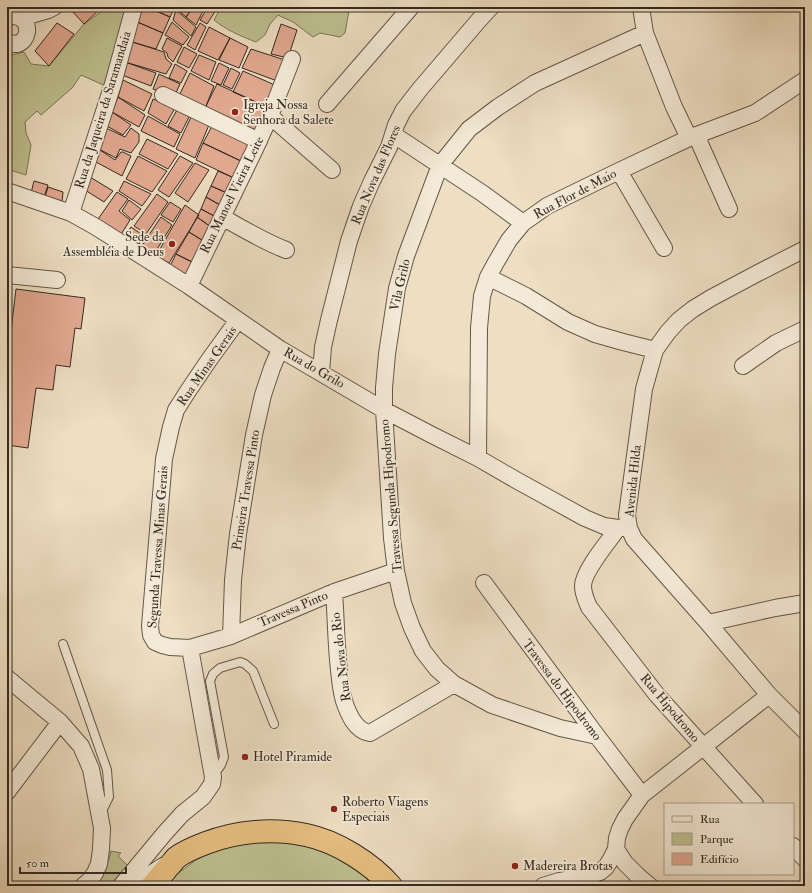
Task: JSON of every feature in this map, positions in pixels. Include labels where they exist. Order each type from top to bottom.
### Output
[{"type":"highway","points":[[135,886],[180,856],[214,840],[250,832],[276,831],[306,835],[336,844],[359,858],[387,882]]},
{"type":"street","name":"Rua da Jaqueira da Saramandaia","points":[[70,213],[113,84],[134,7]]},
{"type":"street","points":[[326,104],[411,7]]},
{"type":"street","name":"Rua Nova das Flores","points":[[321,373],[323,347],[349,240],[361,206],[394,135],[396,125],[403,111],[420,89],[491,7]]},
{"type":"street","points":[[641,7],[646,33],[674,107],[692,137],[729,209]]},
{"type":"street","points":[[14,18],[51,8]]},
{"type":"street","points":[[7,43],[16,44],[23,40],[27,33],[51,8]]},
{"type":"street","points":[[14,18],[26,25],[27,33]]},
{"type":"street","name":"Vila Grilo","points":[[384,410],[387,354],[397,288],[406,256],[440,165],[469,129],[498,107],[535,83],[646,33]]},
{"type":"street","name":"Rua Manoel Vieira Leite","points":[[189,286],[259,141],[292,59]]},
{"type":"street","name":"Rua Flor de Maio","points":[[478,458],[479,328],[482,296],[488,277],[509,240],[523,223],[547,206],[619,171],[692,137],[755,113],[805,80]]},
{"type":"street","points":[[163,95],[259,141]]},
{"type":"street","points":[[270,116],[332,170]]},
{"type":"street","points":[[394,135],[482,193],[523,223]]},
{"type":"street","points":[[619,171],[664,248]]},
{"type":"street","name":"Rua do Grilo","points":[[7,191],[70,213],[96,227],[189,286],[280,349],[384,410],[478,458],[584,518],[604,526],[624,528]]},
{"type":"street","points":[[222,217],[260,239],[286,250]]},
{"type":"street","name":"Avenida Hilda","points":[[805,249],[758,272],[693,309],[679,320],[655,350],[644,388],[624,528],[769,695],[805,731]]},
{"type":"street","points":[[7,275],[57,280]]},
{"type":"street","points":[[488,277],[526,296],[568,322],[595,334],[655,350]]},
{"type":"street","name":"Rua Minas Gerais","points":[[164,459],[170,427],[176,410],[238,320]]},
{"type":"street","points":[[743,366],[776,343],[805,329]]},
{"type":"street","name":"Primeira Travessa Pinto","points":[[231,636],[233,580],[238,534],[254,435],[263,395],[280,349]]},
{"type":"street","name":"Travessa Segunda Hipodromo","points":[[384,410],[392,538],[396,571],[403,603],[412,628],[423,651],[437,669],[454,684],[492,705],[560,728],[597,736]]},
{"type":"street","name":"Segunda Travessa Minas Gerais","points":[[151,635],[150,626],[164,459]]},
{"type":"street","name":"Rua Hipodromo","points":[[624,528],[591,566],[586,576],[583,585],[584,595],[589,607],[657,695],[754,803]]},
{"type":"street","name":"Travessa Pinto","points":[[151,635],[155,642],[162,646],[190,648],[231,636],[334,592],[396,571]]},
{"type":"street","name":"Travessa do Hipodromo","points":[[484,583],[642,795]]},
{"type":"street","name":"Rua Nova do Rio","points":[[334,592],[341,688],[348,713],[358,728],[362,731],[370,733],[454,684]]},
{"type":"street","points":[[708,623],[805,603]]},
{"type":"street","points":[[135,886],[165,832],[182,814],[203,797],[212,784],[213,777],[190,648]]},
{"type":"street","points":[[7,678],[60,722],[81,746],[91,769],[102,828],[102,849],[99,864],[95,873],[83,886]]},
{"type":"street","points":[[543,886],[559,881],[591,875],[600,872],[606,867],[616,849],[617,838],[625,818],[642,795],[769,695]]},
{"type":"street","points":[[7,792],[60,722]]},
{"type":"street","points":[[165,832],[162,844],[163,848],[166,852],[180,856]]},
{"type":"street","points":[[794,847],[805,859]]},
{"type":"street","points":[[616,849],[625,863],[650,886]]},
{"type":"lane","points":[[63,644],[107,770],[108,797],[99,815]]},
{"type":"lane","points":[[213,777],[221,765],[224,757],[210,681],[213,674],[220,668],[240,662],[245,664],[253,671],[274,724]]},
{"type":"green space","points":[[107,7],[130,7],[108,87],[81,75],[72,88],[41,115],[37,111],[25,122],[26,133],[31,145],[26,175],[7,169],[7,56],[24,52],[31,64],[49,66],[84,24]]},
{"type":"green space","points":[[221,7],[350,7],[345,33],[340,37],[320,33],[313,37],[293,22],[278,15],[270,24],[265,35],[256,42],[229,30],[214,20]]},
{"type":"green space","points":[[276,840],[303,845],[332,856],[360,872],[374,886],[167,886],[178,873],[196,860],[220,847]]},
{"type":"green space","points":[[111,851],[121,853],[118,856],[129,867],[108,886],[96,886],[105,870]]},
{"type":"building","points":[[75,7],[98,7],[100,9],[84,24],[71,10]]},
{"type":"building","points":[[139,7],[147,7],[170,17],[163,33],[135,21]]},
{"type":"building","points":[[147,7],[175,7],[170,17]]},
{"type":"building","points":[[177,7],[193,7],[186,17],[177,9]]},
{"type":"building","points":[[193,7],[202,7],[204,9],[196,25],[186,17]]},
{"type":"building","points":[[208,7],[218,7],[207,24],[200,20]]},
{"type":"building","points":[[176,10],[196,27],[191,36],[173,20]]},
{"type":"building","points":[[135,21],[163,33],[156,49],[129,41]]},
{"type":"building","points":[[172,22],[189,37],[183,45],[165,35]]},
{"type":"building","points":[[57,23],[74,34],[49,66],[35,51]]},
{"type":"building","points":[[200,23],[206,27],[195,50],[187,45]]},
{"type":"building","points":[[281,24],[297,30],[288,58],[271,54]]},
{"type":"building","points":[[209,27],[230,38],[218,60],[198,51]]},
{"type":"building","points":[[167,38],[182,46],[173,62],[168,57],[167,53],[162,49]]},
{"type":"building","points":[[230,38],[248,47],[239,68],[219,60]]},
{"type":"building","points":[[129,41],[164,52],[166,59],[172,64],[166,74],[125,62]]},
{"type":"building","points":[[184,47],[197,54],[189,68],[177,62]]},
{"type":"building","points":[[251,49],[288,61],[280,82],[242,68]]},
{"type":"building","points":[[199,55],[216,62],[209,80],[191,71]]},
{"type":"building","points":[[125,62],[156,73],[151,86],[122,75]]},
{"type":"building","points":[[219,63],[229,68],[221,85],[211,81]]},
{"type":"building","points":[[175,64],[187,71],[181,83],[169,78]]},
{"type":"building","points":[[231,68],[240,73],[232,89],[223,85]]},
{"type":"building","points":[[243,71],[277,86],[269,108],[233,92]]},
{"type":"building","points":[[190,73],[214,86],[204,111],[178,98]]},
{"type":"building","points":[[159,74],[180,84],[174,97],[153,89]]},
{"type":"building","points":[[123,80],[152,94],[144,111],[118,97]]},
{"type":"building","name":"Igreja Nossa Senhora da Salete","points":[[217,84],[269,108],[258,138],[202,114]]},
{"type":"building","points":[[118,97],[145,115],[139,127],[112,112]]},
{"type":"building","points":[[153,99],[175,108],[166,124],[148,113]]},
{"type":"building","points":[[177,110],[189,117],[181,133],[168,126]]},
{"type":"building","points":[[112,112],[131,125],[123,135],[107,126]]},
{"type":"building","points":[[148,116],[180,134],[174,147],[141,131]]},
{"type":"building","points":[[191,117],[209,125],[195,158],[176,149]]},
{"type":"building","points":[[212,126],[253,144],[243,162],[203,143]]},
{"type":"building","points":[[106,128],[125,137],[131,128],[139,134],[139,142],[131,153],[120,149],[116,158],[97,148]]},
{"type":"building","points":[[147,139],[178,154],[168,169],[139,154]]},
{"type":"building","points":[[203,143],[243,162],[234,178],[196,160]]},
{"type":"building","points":[[100,150],[115,160],[121,152],[131,156],[122,176],[96,162]]},
{"type":"building","points":[[138,156],[167,171],[152,192],[126,179]]},
{"type":"building","points":[[180,156],[193,163],[169,197],[158,190]]},
{"type":"building","points":[[195,163],[209,170],[188,202],[175,193]]},
{"type":"building","points":[[218,171],[234,178],[227,193],[211,186]]},
{"type":"building","points":[[90,177],[113,191],[104,202],[85,190]]},
{"type":"building","points":[[34,181],[48,185],[44,197],[31,193]]},
{"type":"building","points":[[124,181],[151,194],[142,206],[119,191]]},
{"type":"building","points":[[211,186],[227,193],[220,205],[206,197]]},
{"type":"building","points":[[48,187],[63,192],[62,202],[45,197]]},
{"type":"building","points":[[117,192],[128,199],[119,211],[130,220],[120,236],[96,222]]},
{"type":"building","points":[[157,194],[168,202],[146,234],[134,226]]},
{"type":"building","points":[[206,197],[220,205],[216,217],[201,209]]},
{"type":"building","points":[[129,200],[141,209],[132,220],[122,211]]},
{"type":"building","points":[[170,202],[181,209],[173,222],[161,215]]},
{"type":"building","name":"Sede da Assembléia de Deus","points":[[185,205],[199,215],[169,263],[156,256]]},
{"type":"building","points":[[201,209],[216,217],[211,227],[197,217]]},
{"type":"building","points":[[161,217],[172,225],[154,254],[141,247]]},
{"type":"building","points":[[197,217],[211,227],[205,242],[189,232]]},
{"type":"building","points":[[131,227],[144,236],[138,246],[124,238]]},
{"type":"building","points":[[189,232],[205,242],[194,263],[176,254]]},
{"type":"building","points":[[176,254],[194,263],[188,277],[170,266]]},
{"type":"building","points":[[16,289],[85,298],[81,329],[75,328],[70,367],[56,365],[53,390],[36,388],[28,448],[7,445],[7,364]]},
{"type":"place","name":"Igreja Nossa Senhora da Salete","points":[[235,112]]},
{"type":"place","name":"Sede da Assembléia de Deus","points":[[172,244]]},
{"type":"place","name":"Hotel Piramide","points":[[245,757]]},
{"type":"place","name":"Roberto Viagens Especiais","points":[[334,809]]},
{"type":"place","name":"Madereira Brotas","points":[[515,866]]}]
